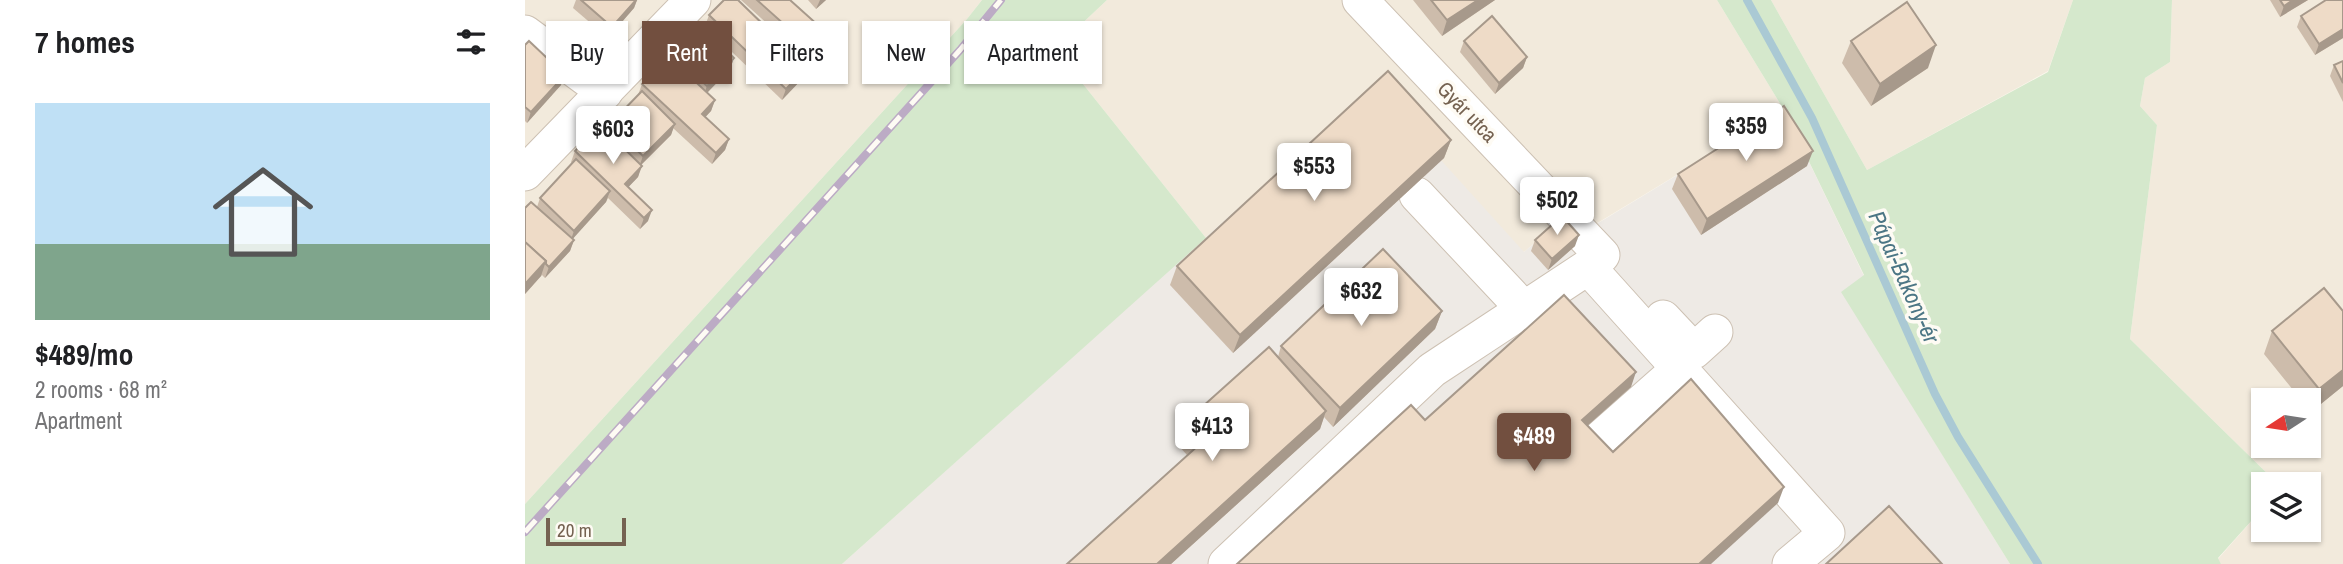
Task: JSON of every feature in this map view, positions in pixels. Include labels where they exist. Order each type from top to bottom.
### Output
[{"type":"street","points":[[525,173],[693,0]]},
{"type":"street","name":"Gyár utca","points":[[1360,0],[1575,225],[1595,261]]},
{"type":"street","points":[[525,33],[605,92]]},
{"type":"street","points":[[1417,195],[1524,309]]},
{"type":"street","points":[[1226,564],[1432,370],[1595,261]]},
{"type":"street","points":[[1595,261],[1694,351],[1715,332]]},
{"type":"street","points":[[1595,261],[1680,368],[1827,533],[1790,564]]},
{"type":"street","points":[[1595,443],[1680,368]]},
{"type":"shaded area","points":[[525,0],[982,0],[950,38],[950,21],[862,21],[862,84],[908,84],[525,504]]},
{"type":"shaded area","points":[[1107,0],[1717,0],[1784,110],[1571,239],[1558,223],[1524,252],[1313,142],[1206,238],[1083,84],[1102,84],[1102,21],[1085,21]]},
{"type":"shaded area","points":[[1771,0],[2073,0],[2048,71],[1867,170]]},
{"type":"shaded area","points":[[2172,0],[2343,0],[2343,564],[2221,564],[2218,559],[2251,522],[2251,542],[2321,542],[2321,472],[2266,472],[2251,458],[2321,458],[2321,388],[2251,388],[2251,458],[2130,339],[2157,125],[2140,106],[2145,78],[2170,62]]},
{"type":"shaded area","points":[[1374,86],[1524,252],[1558,223],[1572,239],[1784,110],[1864,276],[1842,292],[2010,564],[842,564]]},
{"type":"green space","points":[[982,0],[1107,0],[1085,21],[965,21]]},
{"type":"green space","points":[[1717,0],[1771,0],[1867,170],[2048,72],[2073,0],[2172,0],[2170,62],[2145,78],[2140,106],[2157,125],[2130,339],[2266,472],[2251,472],[2251,521],[2218,558],[2221,564],[2010,564],[1841,292],[1864,275],[1784,110]]},
{"type":"green space","points":[[964,22],[964,84],[1083,84],[1206,238],[842,564],[525,564],[525,504],[908,84],[950,84],[950,38]]},
{"type":"building","points":[[581,0],[636,0],[617,21],[605,21]]},
{"type":"building","points":[[724,0],[738,0],[760,21],[746,21],[746,51],[732,37],[732,21],[715,21],[709,15]]},
{"type":"building","points":[[757,0],[790,0],[813,21],[780,21]]},
{"type":"building","points":[[1431,0],[1478,0],[1447,20]]},
{"type":"building","points":[[2280,0],[2293,0],[2284,6]]},
{"type":"building","points":[[2326,0],[2343,0],[2343,29],[2319,44],[2301,16]]},
{"type":"building","points":[[1907,2],[1936,45],[1880,84],[1851,41]]},
{"type":"building","points":[[1492,16],[1527,57],[1499,83],[1464,41]]},
{"type":"building","points":[[529,41],[546,57],[546,84],[557,84],[531,112],[525,107],[525,45]]},
{"type":"building","points":[[2343,61],[2343,83],[2334,65]]},
{"type":"building","points":[[1388,71],[1451,140],[1240,335],[1177,266]]},
{"type":"building","points":[[642,84],[698,84],[715,100],[702,114],[729,139],[716,153]]},
{"type":"building","points":[[642,91],[675,124],[643,156],[610,124]]},
{"type":"building","points":[[1784,106],[1813,151],[1707,219],[1678,174]]},
{"type":"building","points":[[600,125],[642,166],[625,184],[652,210],[644,218],[575,151]]},
{"type":"building","points":[[576,159],[610,191],[574,231],[540,198]]},
{"type":"building","points":[[531,202],[574,240],[549,267],[525,242],[525,208]]},
{"type":"building","points":[[1562,216],[1579,235],[1552,259],[1535,240]]},
{"type":"building","points":[[525,242],[546,261],[525,284]]},
{"type":"building","points":[[1383,249],[1442,311],[1340,408],[1281,346]]},
{"type":"building","points":[[2324,288],[2343,311],[2343,370],[2318,388],[2272,331]]},
{"type":"building","points":[[1564,295],[1636,372],[1582,420],[1613,452],[1691,379],[1784,487],[1699,564],[1237,564],[1411,405],[1425,420]]},
{"type":"building","points":[[1269,347],[1326,411],[1157,564],[1067,564],[1200,444],[1183,424]]},
{"type":"building","points":[[1889,506],[1942,564],[1826,564]]},
{"type":"waterway","name":"Pápai-Bakony-ér","points":[[1747,0],[1812,118],[1935,394],[1958,437],[2038,564]]},
{"type":"railway","points":[[525,532],[960,50],[1001,0]]}]
